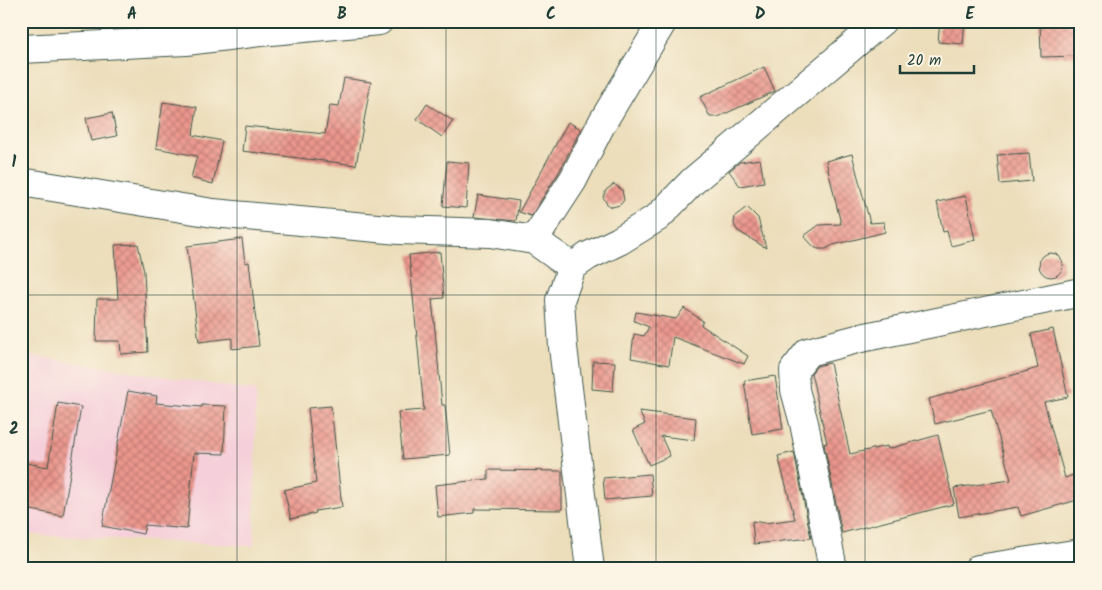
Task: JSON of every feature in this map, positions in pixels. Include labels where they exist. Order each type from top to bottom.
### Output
[{"type":"street","points":[[21,48],[189,31],[260,32],[379,21]]},
{"type":"street","points":[[534,240],[573,180],[602,123],[663,21]]},
{"type":"street","points":[[590,569],[563,347],[560,300],[572,267],[658,217],[693,181],[882,21]]},
{"type":"street","points":[[21,182],[213,213],[400,230],[490,233],[534,240],[572,267]]},
{"type":"street","points":[[833,569],[804,423],[795,390],[794,370],[808,352],[861,338],[1081,292]]},
{"type":"street","points":[[978,569],[1081,553]]},
{"type":"shaded area","points":[[21,354],[256,391],[254,546],[21,534]]},
{"type":"building","points":[[940,21],[965,21],[963,44],[938,42]]},
{"type":"building","points":[[1040,21],[1081,21],[1081,56],[1041,57]]},
{"type":"building","points":[[764,67],[775,91],[718,117],[710,117],[700,97]]},
{"type":"building","points":[[344,78],[371,82],[356,165],[242,151],[245,126],[325,134],[330,105],[339,106]]},
{"type":"building","points":[[163,102],[197,107],[193,135],[222,141],[213,184],[191,178],[197,156],[156,148]]},
{"type":"building","points":[[427,104],[453,121],[442,137],[417,119]]},
{"type":"building","points":[[112,113],[117,136],[91,141],[86,118]]},
{"type":"building","points":[[568,122],[581,129],[559,172],[531,216],[519,212]]},
{"type":"building","points":[[1029,153],[1032,181],[1000,184],[997,155]]},
{"type":"building","points":[[852,154],[870,223],[884,222],[885,232],[833,245],[826,249],[818,249],[804,236],[819,225],[841,224],[826,161]]},
{"type":"building","points":[[760,159],[764,182],[740,186],[729,171],[740,162]]},
{"type":"building","points":[[447,161],[469,163],[466,208],[443,206]]},
{"type":"building","points":[[614,184],[622,190],[624,200],[620,205],[612,207],[607,204],[603,197],[606,190]]},
{"type":"building","points":[[478,195],[519,201],[516,221],[474,217]]},
{"type":"building","points":[[966,196],[975,240],[951,246],[947,231],[943,232],[937,202]]},
{"type":"building","points":[[747,207],[758,218],[766,248],[738,231],[734,224],[735,216]]},
{"type":"building","points":[[242,239],[245,263],[249,262],[259,346],[232,349],[232,338],[199,342],[187,246]]},
{"type":"building","points":[[138,244],[144,272],[148,352],[121,354],[120,341],[96,341],[97,299],[118,299],[115,245]]},
{"type":"building","points":[[440,252],[444,298],[432,299],[442,405],[445,405],[450,455],[403,459],[398,412],[424,410],[409,255]]},
{"type":"building","points":[[1051,253],[1056,254],[1062,260],[1062,270],[1056,276],[1051,277],[1046,276],[1040,270],[1039,265],[1040,260],[1046,254]]},
{"type":"building","points":[[684,308],[703,321],[701,325],[748,356],[744,364],[673,337],[669,365],[631,358],[634,334],[644,336],[649,327],[634,321],[636,312],[676,319]]},
{"type":"building","points":[[1053,329],[1068,397],[1044,402],[1065,478],[1081,472],[1081,499],[1021,516],[1018,507],[959,517],[954,488],[1011,480],[991,410],[935,424],[929,399],[1038,368],[1031,334]]},
{"type":"building","points":[[593,361],[615,362],[613,391],[592,389]]},
{"type":"building","points":[[830,363],[850,454],[887,446],[888,449],[938,435],[954,504],[842,533],[824,444],[827,443],[811,373],[817,366]]},
{"type":"building","points":[[775,376],[783,429],[752,434],[744,381]]},
{"type":"building","points":[[128,391],[157,396],[156,403],[202,407],[202,405],[226,406],[224,454],[194,453],[187,529],[145,525],[143,534],[102,526]]},
{"type":"building","points":[[58,403],[81,407],[63,516],[21,508],[21,462],[48,467]]},
{"type":"building","points":[[331,406],[342,507],[315,511],[316,513],[291,519],[284,490],[316,483],[308,408]]},
{"type":"building","points":[[639,411],[696,418],[694,440],[661,436],[670,456],[649,465],[633,430],[645,424]]},
{"type":"building","points":[[794,452],[811,538],[754,544],[752,521],[765,523],[795,519],[778,456]]},
{"type":"building","points":[[488,470],[562,471],[562,510],[474,509],[474,513],[438,517],[435,485],[488,479]]},
{"type":"building","points":[[650,474],[652,496],[605,500],[603,478]]}]
